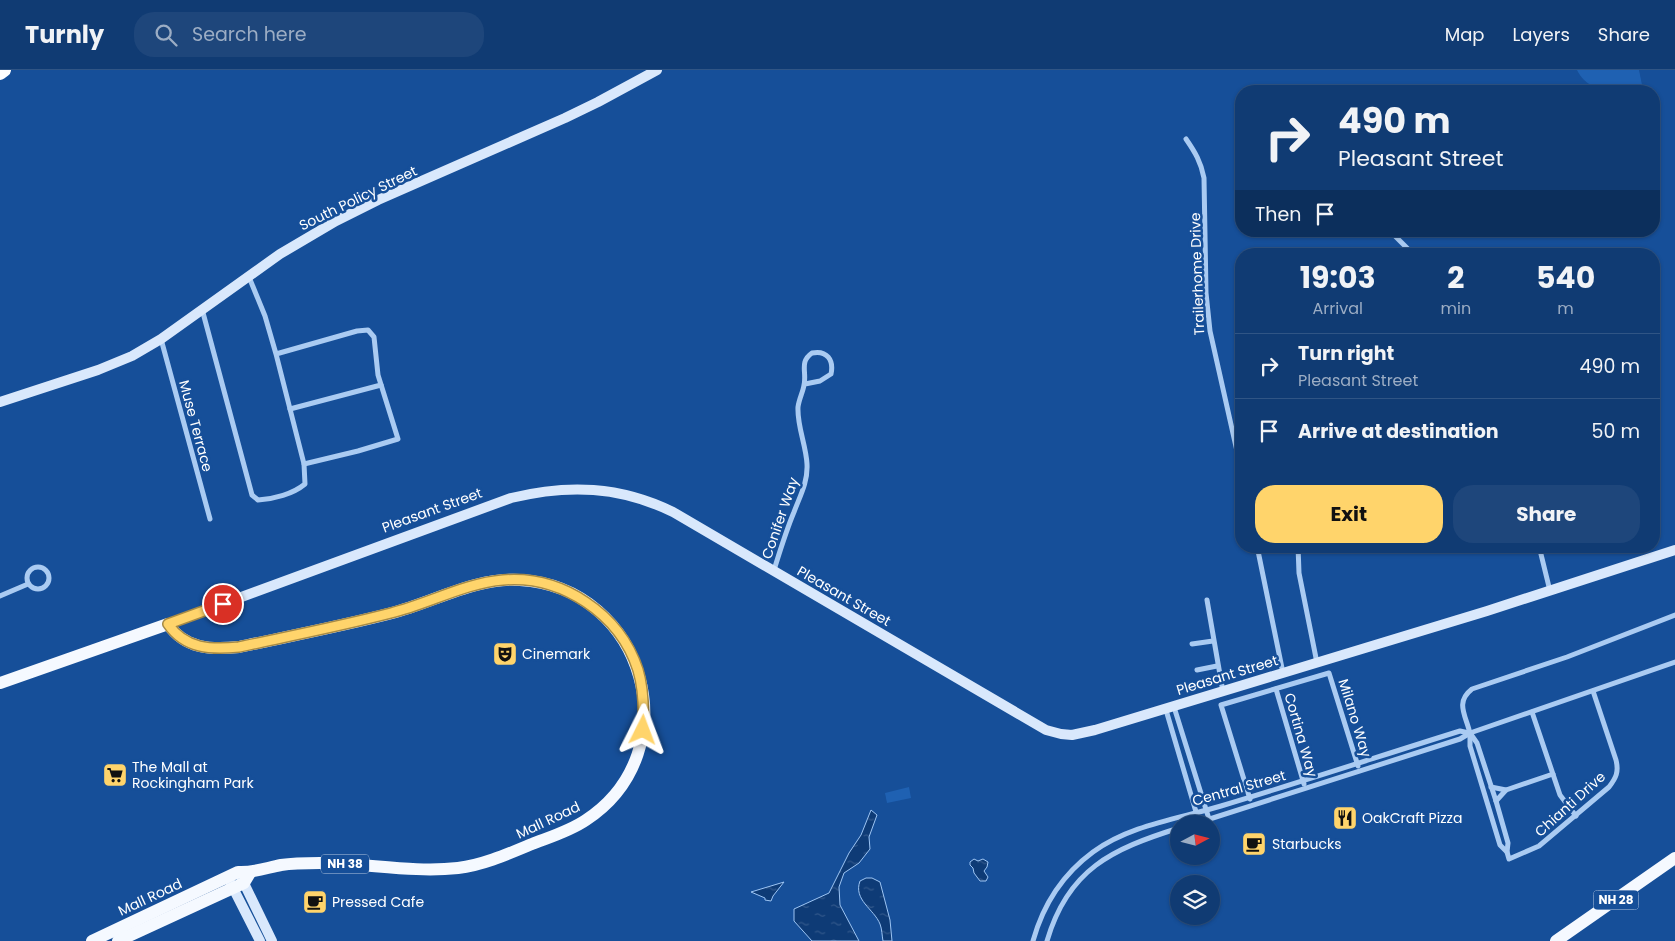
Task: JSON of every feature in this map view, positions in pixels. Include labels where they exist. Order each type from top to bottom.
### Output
[{"type":"highway","points":[[0,73],[4,70]]},
{"type":"main road","name":"South Policy Street","points":[[0,402],[115,364],[132,356],[304,239],[361,208],[565,118],[657,70]]},
{"type":"main road","name":"Pleasant Street","points":[[0,684],[494,504],[529,494],[548,491],[585,489],[622,493],[673,512],[955,678],[1050,732],[1061,734],[1082,734],[1170,709],[1550,591],[1675,550]]},
{"type":"main road","name":"Mall Road","points":[[92,941],[238,879],[281,865],[330,863],[424,869],[462,867],[503,856],[577,826],[596,813],[623,783],[641,741],[644,717],[643,693],[639,672],[630,650],[617,631],[592,606],[561,589],[528,581],[505,580],[487,582],[393,613],[239,647],[221,649],[203,647],[186,641],[175,634],[168,624]]},
{"type":"main road","name":"NH 28","points":[[1556,941],[1675,858]]},
{"type":"main road","name":"Mall Road","points":[[118,941],[238,879]]},
{"type":"main road","points":[[238,879],[260,941]]},
{"type":"main road","points":[[238,879],[272,941]]},
{"type":"street","name":"Trailerhome Drive","points":[[1186,139],[1196,152],[1202,165],[1204,178],[1206,293],[1210,331],[1235,442]]},
{"type":"street","points":[[1396,237],[1407,248]]},
{"type":"street","points":[[202,309],[252,495],[258,500],[270,499],[298,490],[305,484],[304,464],[265,316],[249,276]]},
{"type":"street","points":[[276,354],[357,331],[368,330],[374,337],[381,385],[393,418],[398,439],[304,464]]},
{"type":"street","name":"Muse Terrace","points":[[161,338],[210,519]]},
{"type":"street","name":"Conifer Way","points":[[774,571],[793,512],[806,484],[807,463],[798,408],[799,398],[805,384],[803,367],[808,356],[818,352],[828,356],[831,361],[831,374],[820,381],[805,384]]},
{"type":"street","points":[[290,409],[381,385]]},
{"type":"street","points":[[1258,553],[1283,673]]},
{"type":"street","points":[[1298,553],[1299,573],[1317,663]]},
{"type":"street","points":[[1541,553],[1550,591]]},
{"type":"street","points":[[36,566],[47,571],[49,582],[44,588],[37,590],[28,584],[26,576],[30,570],[36,566]]},
{"type":"street","points":[[0,596],[28,584]]},
{"type":"street","points":[[1208,600],[1217,666],[1223,692]]},
{"type":"street","points":[[1507,852],[1508,843],[1496,801],[1477,743],[1470,733],[1463,711],[1462,701],[1466,694],[1472,689],[1567,657],[1675,614]]},
{"type":"street","points":[[1192,644],[1213,641]]},
{"type":"street","name":"Central Street","points":[[1034,941],[1042,916],[1054,892],[1075,867],[1094,851],[1123,835],[1250,797],[1359,771],[1460,738],[1675,662]]},
{"type":"street","points":[[1197,670],[1217,666]]},
{"type":"street","name":"Milano Way","points":[[1276,688],[1329,673],[1359,771]]},
{"type":"street","points":[[1252,804],[1221,705],[1276,688]]},
{"type":"street","name":"Cortina Way","points":[[1276,688],[1304,784]]},
{"type":"street","name":"Chianti Drive","points":[[1507,852],[1509,859],[1539,846],[1609,787],[1617,776],[1618,768],[1593,691]]},
{"type":"street","points":[[1170,709],[1208,815]]},
{"type":"street","points":[[1170,709],[1196,813]]},
{"type":"street","points":[[1532,712],[1560,795],[1576,816]]},
{"type":"street","name":"Central Street","points":[[1220,816],[1357,764],[1460,731],[1470,733]]},
{"type":"street","points":[[1470,733],[1470,746],[1500,845],[1507,852]]},
{"type":"street","points":[[1496,801],[1506,790],[1553,774]]},
{"type":"street","points":[[1491,787],[1506,790]]},
{"type":"street","points":[[1048,941],[1059,909],[1077,882],[1088,871],[1126,846],[1170,831]]},
{"type":"shaded area","points":[[1577,70],[1639,70],[1642,85],[1591,85]]},
{"type":"shaded area","points":[[909,787],[911,798],[887,803],[885,793]]},
{"type":"water","points":[[871,810],[877,815],[869,837],[870,849],[859,863],[844,873],[839,887],[840,905],[859,941],[812,941],[794,921],[794,909],[829,893],[849,853],[861,835]]},
{"type":"water","points":[[974,859],[978,861],[983,859],[988,862],[984,871],[988,877],[986,881],[980,881],[974,873],[970,862]]},
{"type":"water","points":[[872,878],[880,882],[890,920],[892,941],[883,941],[880,924],[859,894],[860,881]]},
{"type":"water","points":[[784,882],[771,901],[765,900],[765,898],[751,892]]},
{"type":"place","name":"Cinemark","points":[[505,654]]},
{"type":"place","name":"The Mall at Rockingham Park","points":[[115,775]]},
{"type":"place","name":"OakCraft Pizza","points":[[1345,818]]},
{"type":"place","name":"Starbucks","points":[[1254,844]]},
{"type":"place","name":"Pressed Cafe","points":[[315,902]]},
{"type":"route","points":[[223,604],[168,624],[175,634],[194,645],[221,649],[239,647],[393,613],[493,581],[518,580],[550,585],[581,598],[592,606],[610,622],[624,640],[639,672],[644,704],[643,730]]}]
